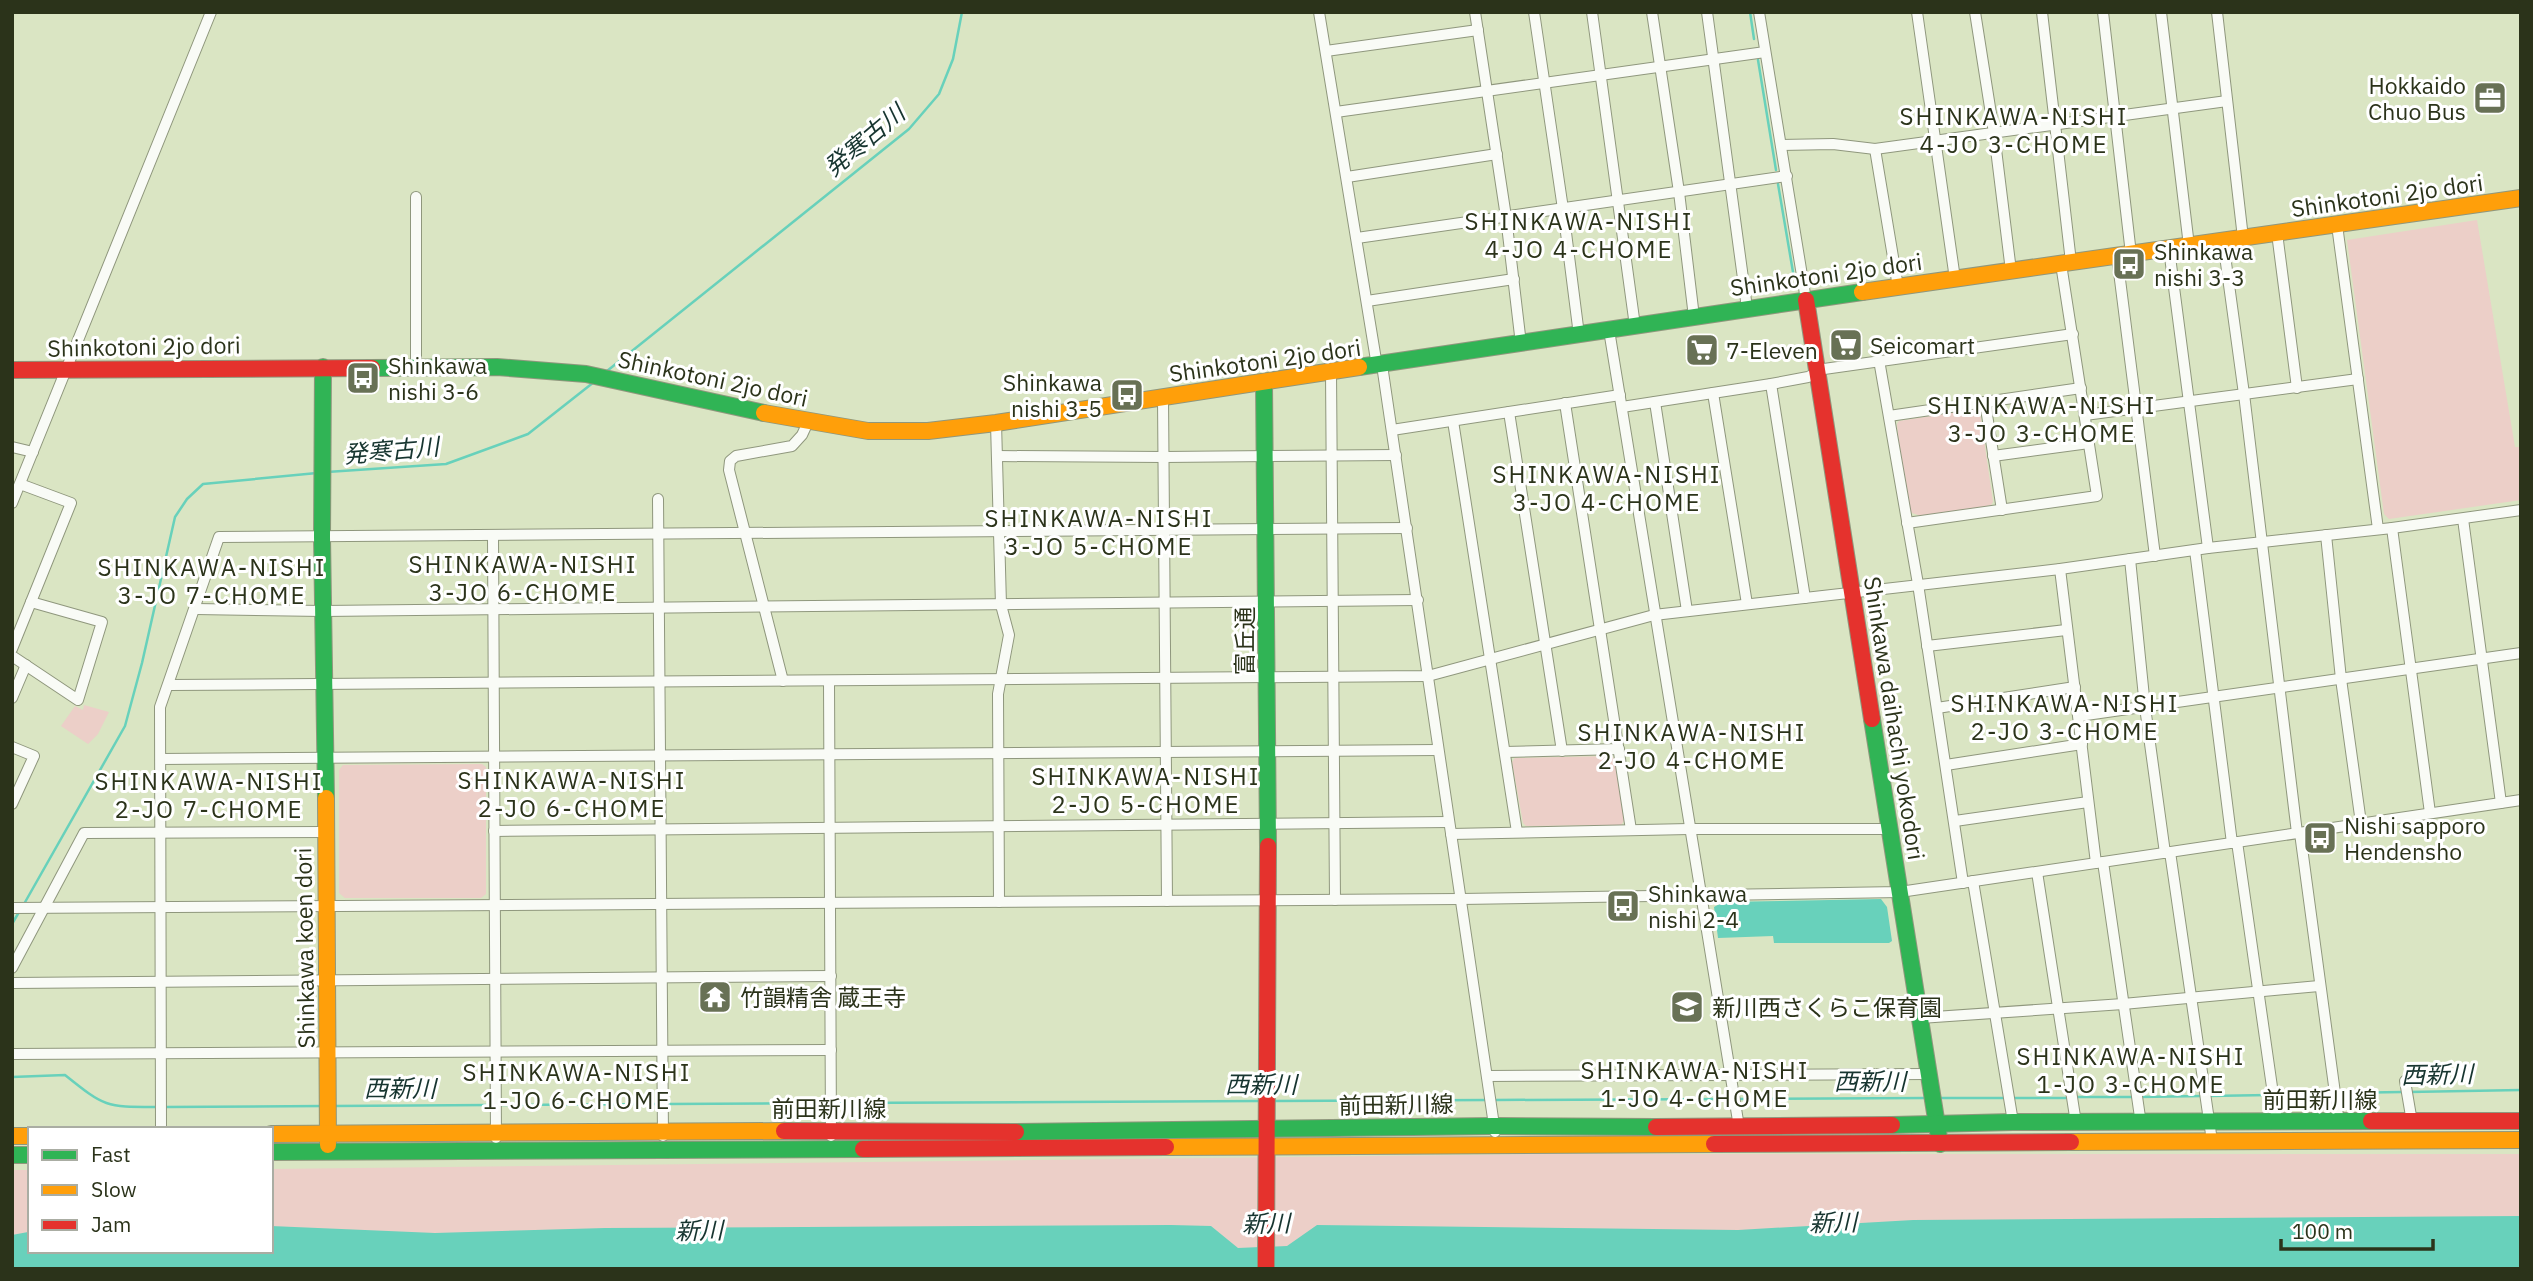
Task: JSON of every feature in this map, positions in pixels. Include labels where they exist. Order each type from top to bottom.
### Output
[{"type":"street","points":[[12,503],[211,12]]},
{"type":"street","points":[[1319,12],[1367,301],[1396,455],[1497,1145]]},
{"type":"street","points":[[1475,12],[1506,217],[1521,344]]},
{"type":"street","points":[[1534,12],[1579,335]]},
{"type":"street","points":[[1592,12],[1635,326]]},
{"type":"street","points":[[1652,12],[1679,192],[1694,317]]},
{"type":"street","points":[[1707,12],[1747,309]]},
{"type":"street","points":[[1759,12],[1806,300]]},
{"type":"street","points":[[1917,12],[1955,279]]},
{"type":"street","points":[[1975,12],[1994,133],[2011,271]]},
{"type":"street","points":[[1908,523],[2097,496],[2073,334],[2042,12]]},
{"type":"street","points":[[2104,12],[2116,116],[2124,255],[2138,408],[2155,556]]},
{"type":"street","points":[[2161,12],[2189,246]]},
{"type":"street","points":[[2217,12],[2243,238]]},
{"type":"street","points":[[1326,51],[1478,30]]},
{"type":"street","points":[[1336,112],[1765,52]]},
{"type":"street","points":[[1782,145],[1833,144],[1875,149],[2227,101]]},
{"type":"street","points":[[1875,149],[1898,287]]},
{"type":"street","points":[[1347,177],[1497,154]]},
{"type":"street","points":[[1357,238],[1787,176]]},
{"type":"street","points":[[416,197],[416,367]]},
{"type":"street","name":"Shinkotoni 2jo dori","points":[[12,370],[497,367],[586,374],[808,422],[868,431],[928,431],[1379,366],[1806,300],[2521,198]]},
{"type":"street","points":[[2337,225],[2378,529]]},
{"type":"street","points":[[2277,233],[2297,388]]},
{"type":"street","points":[[2223,241],[2244,394],[2278,688],[2339,1123]]},
{"type":"street","points":[[2169,249],[2208,548]]},
{"type":"street","points":[[1367,301],[1514,279]]},
{"type":"street","name":"Shinkawa daihachi yokodori","points":[[1806,300],[1940,1144]]},
{"type":"street","points":[[1609,330],[1739,1126]]},
{"type":"street","points":[[1622,407],[1771,384],[1808,377],[1824,369],[2073,334]]},
{"type":"street","points":[[1880,360],[1955,821],[2013,1122]]},
{"type":"street","name":"Shinkawa koen dori","points":[[324,367],[322,537],[328,1152]]},
{"type":"street","points":[[1331,373],[1335,900]]},
{"type":"street","points":[[2085,415],[2357,379]]},
{"type":"street","name":"富丘通","points":[[1264,383],[1269,900],[1266,1147]]},
{"type":"street","points":[[1771,384],[1805,598]]},
{"type":"street","points":[[1889,415],[2081,388]]},
{"type":"street","points":[[1713,393],[1747,604]]},
{"type":"street","points":[[1392,430],[1620,395]]},
{"type":"street","points":[[1163,398],[1167,901]]},
{"type":"street","points":[[1655,402],[1687,611]]},
{"type":"street","points":[[1985,402],[2002,510]]},
{"type":"street","points":[[1565,403],[1631,830]]},
{"type":"street","points":[[1509,412],[1562,751]]},
{"type":"street","points":[[1453,421],[1517,832]]},
{"type":"street","points":[[783,681],[729,470],[730,461],[736,456],[792,446],[803,435],[808,422]]},
{"type":"street","points":[[996,423],[1001,605],[1009,635],[1000,679],[999,902]]},
{"type":"street","points":[[1993,456],[2089,443]]},
{"type":"street","points":[[12,447],[33,452]]},
{"type":"street","points":[[997,456],[1396,455]]},
{"type":"street","points":[[12,649],[71,503],[20,484]]},
{"type":"street","points":[[658,499],[663,1151]]},
{"type":"street","points":[[169,685],[1428,676],[1654,615],[2060,569],[2521,510]]},
{"type":"street","points":[[2463,519],[2501,803]]},
{"type":"street","points":[[161,1127],[160,707],[219,537],[1407,528]]},
{"type":"street","points":[[2392,528],[2430,813]]},
{"type":"street","points":[[2326,535],[2341,679],[2361,824]]},
{"type":"street","points":[[493,536],[496,1151]]},
{"type":"street","points":[[2195,550],[2212,697],[2277,1122]]},
{"type":"street","points":[[2130,559],[2145,707],[2212,1141]]},
{"type":"street","points":[[2060,569],[2088,802],[2141,1124]]},
{"type":"street","points":[[195,610],[1418,600]]},
{"type":"street","points":[[12,656],[78,700],[102,622],[31,602]]},
{"type":"street","points":[[1927,646],[2066,630]]},
{"type":"street","points":[[2079,716],[2521,653]]},
{"type":"street","points":[[12,698],[26,665]]},
{"type":"street","points":[[829,681],[831,1151]]},
{"type":"street","points":[[1937,708],[2075,687]]},
{"type":"street","points":[[1946,765],[2082,744]]},
{"type":"street","points":[[12,747],[34,756],[12,804]]},
{"type":"street","points":[[1505,752],[1619,749]]},
{"type":"street","points":[[161,758],[830,756],[1166,750],[1438,750]]},
{"type":"street","points":[[12,908],[1461,899],[1900,892],[2521,800]]},
{"type":"street","points":[[1955,821],[2088,802]]},
{"type":"street","points":[[495,831],[1334,823],[1517,832],[1890,829]]},
{"type":"street","points":[[12,968],[41,908],[84,833],[326,832]]},
{"type":"street","points":[[2037,872],[2076,1123]]},
{"type":"street","points":[[12,983],[831,976]]},
{"type":"street","points":[[1920,1018],[2123,1004],[2319,986]]},
{"type":"street","points":[[12,1054],[831,1050]]},
{"type":"street","points":[[1488,1080],[1731,1080],[1931,1088]]},
{"type":"street","points":[[2405,1081],[2412,1122]]},
{"type":"street","name":"前田新川線","points":[[273,1134],[831,1130],[1129,1132],[1494,1126],[2521,1121]]},
{"type":"street","name":"前田新川線","points":[[273,1152],[2521,1140]]},
{"type":"street","points":[[1266,1147],[1266,1269]]},
{"type":"shaded area","points":[[2477,220],[2515,447],[2521,447],[2521,500],[2389,519],[2384,514],[2347,240]]},
{"type":"shaded area","points":[[1976,409],[1980,412],[1993,502],[1991,505],[1930,519],[1912,513],[1904,501],[1897,424],[1899,421]]},
{"type":"shaded area","points":[[84,705],[109,712],[98,734],[88,744],[61,726],[75,706],[83,710]]},
{"type":"shaded area","points":[[1611,756],[1615,759],[1624,821],[1621,825],[1526,826],[1523,823],[1512,762],[1515,758]]},
{"type":"shaded area","points":[[482,764],[486,767],[486,894],[481,898],[345,898],[339,893],[339,770],[343,765]]},
{"type":"shaded area","points":[[1555,1154],[2521,1154],[2521,1269],[12,1269],[12,1170],[28,1170],[28,1253],[273,1253],[273,1169]]},
{"type":"water","points":[[1881,899],[1887,907],[1892,941],[1889,943],[1774,943],[1773,936],[1718,938],[1714,907],[1723,902]]},
{"type":"water","name":"新川","points":[[2521,1216],[2521,1269],[12,1269],[12,1235],[28,1232],[28,1253],[273,1253],[273,1226],[435,1233],[605,1228],[1171,1225],[1211,1226],[1238,1248],[1287,1246],[1317,1225],[1738,1230],[1913,1220]]},
{"type":"waterway","name":"発寒古川","points":[[607,371],[909,129],[939,94],[953,59],[962,12]]},
{"type":"waterway","points":[[1750,12],[1754,39]]},
{"type":"waterway","points":[[1758,60],[1776,170]]},
{"type":"waterway","points":[[1778,184],[1793,272]]},
{"type":"waterway","name":"発寒古川","points":[[327,472],[446,464],[528,434],[594,382]]},
{"type":"waterway","name":"発寒古川","points":[[24,904],[125,726],[175,517],[187,499],[203,484],[317,473]]},
{"type":"waterway","name":"発寒古川","points":[[12,924],[19,912]]},
{"type":"waterway","name":"西新川","points":[[12,1077],[65,1075],[99,1100],[117,1106],[159,1107]]},
{"type":"waterway","name":"西新川","points":[[2409,1092],[2521,1090]]},
{"type":"waterway","name":"西新川","points":[[2339,1093],[2402,1092]]},
{"type":"waterway","name":"西新川","points":[[2276,1094],[2332,1093]]},
{"type":"waterway","name":"西新川","points":[[2209,1096],[2269,1095]]},
{"type":"waterway","name":"西新川","points":[[2139,1097],[2202,1096]]},
{"type":"waterway","name":"西新川","points":[[2076,1097],[2132,1097]]},
{"type":"waterway","name":"西新川","points":[[1737,1099],[1926,1098]]},
{"type":"waterway","name":"西新川","points":[[1940,1098],[2007,1098]]},
{"type":"waterway","name":"西新川","points":[[2013,1098],[2069,1098]]},
{"type":"waterway","name":"西新川","points":[[1495,1100],[1730,1099]]},
{"type":"waterway","name":"西新川","points":[[1275,1101],[1489,1100]]},
{"type":"waterway","name":"西新川","points":[[834,1103],[1261,1101]]},
{"type":"waterway","name":"西新川","points":[[666,1104],[827,1103]]},
{"type":"waterway","name":"西新川","points":[[498,1105],[659,1104]]},
{"type":"waterway","name":"西新川","points":[[333,1106],[491,1105]]},
{"type":"waterway","name":"西新川","points":[[165,1107],[323,1106]]},
{"type":"traffic: fast","points":[[1359,367],[1862,292]]},
{"type":"traffic: fast","points":[[323,367],[322,537],[326,798]]},
{"type":"traffic: fast","points":[[372,368],[497,367],[586,374],[764,413]]},
{"type":"traffic: fast","points":[[1264,383],[1268,846]]},
{"type":"traffic: fast","points":[[1872,719],[1940,1144]]},
{"type":"traffic: fast","points":[[1892,1125],[2371,1121]]},
{"type":"traffic: fast","points":[[1016,1132],[1494,1126],[1656,1127]]},
{"type":"traffic: fast","points":[[273,1152],[863,1149]]},
{"type":"traffic: fast","points":[[12,1155],[28,1155]]},
{"type":"traffic: slow","points":[[1862,292],[2521,198]]},
{"type":"traffic: slow","points":[[764,413],[868,431],[928,431],[1359,367]]},
{"type":"traffic: slow","points":[[326,798],[328,1145]]},
{"type":"traffic: slow","points":[[273,1134],[784,1131]]},
{"type":"traffic: slow","points":[[12,1136],[28,1136]]},
{"type":"traffic: slow","points":[[2071,1142],[2521,1140]]},
{"type":"traffic: slow","points":[[1166,1147],[1714,1144]]},
{"type":"traffic: jam","points":[[1806,300],[1872,719]]},
{"type":"traffic: jam","points":[[12,370],[372,368]]},
{"type":"traffic: jam","points":[[1266,1269],[1268,846]]},
{"type":"traffic: jam","points":[[2371,1121],[2521,1121]]},
{"type":"traffic: jam","points":[[1656,1127],[1892,1125]]},
{"type":"traffic: jam","points":[[784,1131],[1016,1132]]},
{"type":"traffic: jam","points":[[1714,1144],[2071,1142]]},
{"type":"traffic: jam","points":[[863,1149],[1166,1147]]},
{"type":"place","name":"Hokkaido Chuo Bus","points":[[2490,98]]},
{"type":"place","name":"Shinkawa nishi 3-3","points":[[2129,264]]},
{"type":"place","name":"Seicomart","points":[[1846,345]]},
{"type":"place","name":"7-Eleven","points":[[1702,350]]},
{"type":"place","name":"Shinkawa nishi 3-6","points":[[363,378]]},
{"type":"place","name":"Shinkawa nishi 3-5","points":[[1127,395]]},
{"type":"place","name":"Nishi sapporo Hendensho","points":[[2320,838]]},
{"type":"place","name":"Shinkawa nishi 2-4","points":[[1623,906]]},
{"type":"place","name":"竹韻精舎 蔵王寺","points":[[715,997]]},
{"type":"place","name":"新川西さくらこ保育園","points":[[1687,1007]]},
{"type":"district","name":"SHINKAWA-NISHI 4-JO 3-CHOME","points":[[2014,130]]},
{"type":"district","name":"SHINKAWA-NISHI 4-JO 4-CHOME","points":[[1579,235]]},
{"type":"district","name":"SHINKAWA-NISHI 3-JO 3-CHOME","points":[[2042,419]]},
{"type":"district","name":"SHINKAWA-NISHI 3-JO 4-CHOME","points":[[1607,488]]},
{"type":"district","name":"SHINKAWA-NISHI 3-JO 5-CHOME","points":[[1099,532]]},
{"type":"district","name":"SHINKAWA-NISHI 3-JO 6-CHOME","points":[[523,578]]},
{"type":"district","name":"SHINKAWA-NISHI 3-JO 7-CHOME","points":[[212,581]]},
{"type":"district","name":"SHINKAWA-NISHI 2-JO 3-CHOME","points":[[2065,717]]},
{"type":"district","name":"SHINKAWA-NISHI 2-JO 4-CHOME","points":[[1692,746]]},
{"type":"district","name":"SHINKAWA-NISHI 2-JO 5-CHOME","points":[[1146,790]]},
{"type":"district","name":"SHINKAWA-NISHI 2-JO 6-CHOME","points":[[572,794]]},
{"type":"district","name":"SHINKAWA-NISHI 2-JO 7-CHOME","points":[[209,795]]},
{"type":"district","name":"SHINKAWA-NISHI 1-JO 3-CHOME","points":[[2131,1070]]},
{"type":"district","name":"SHINKAWA-NISHI 1-JO 4-CHOME","points":[[1695,1084]]},
{"type":"district","name":"SHINKAWA-NISHI 1-JO 6-CHOME","points":[[577,1086]]}]
